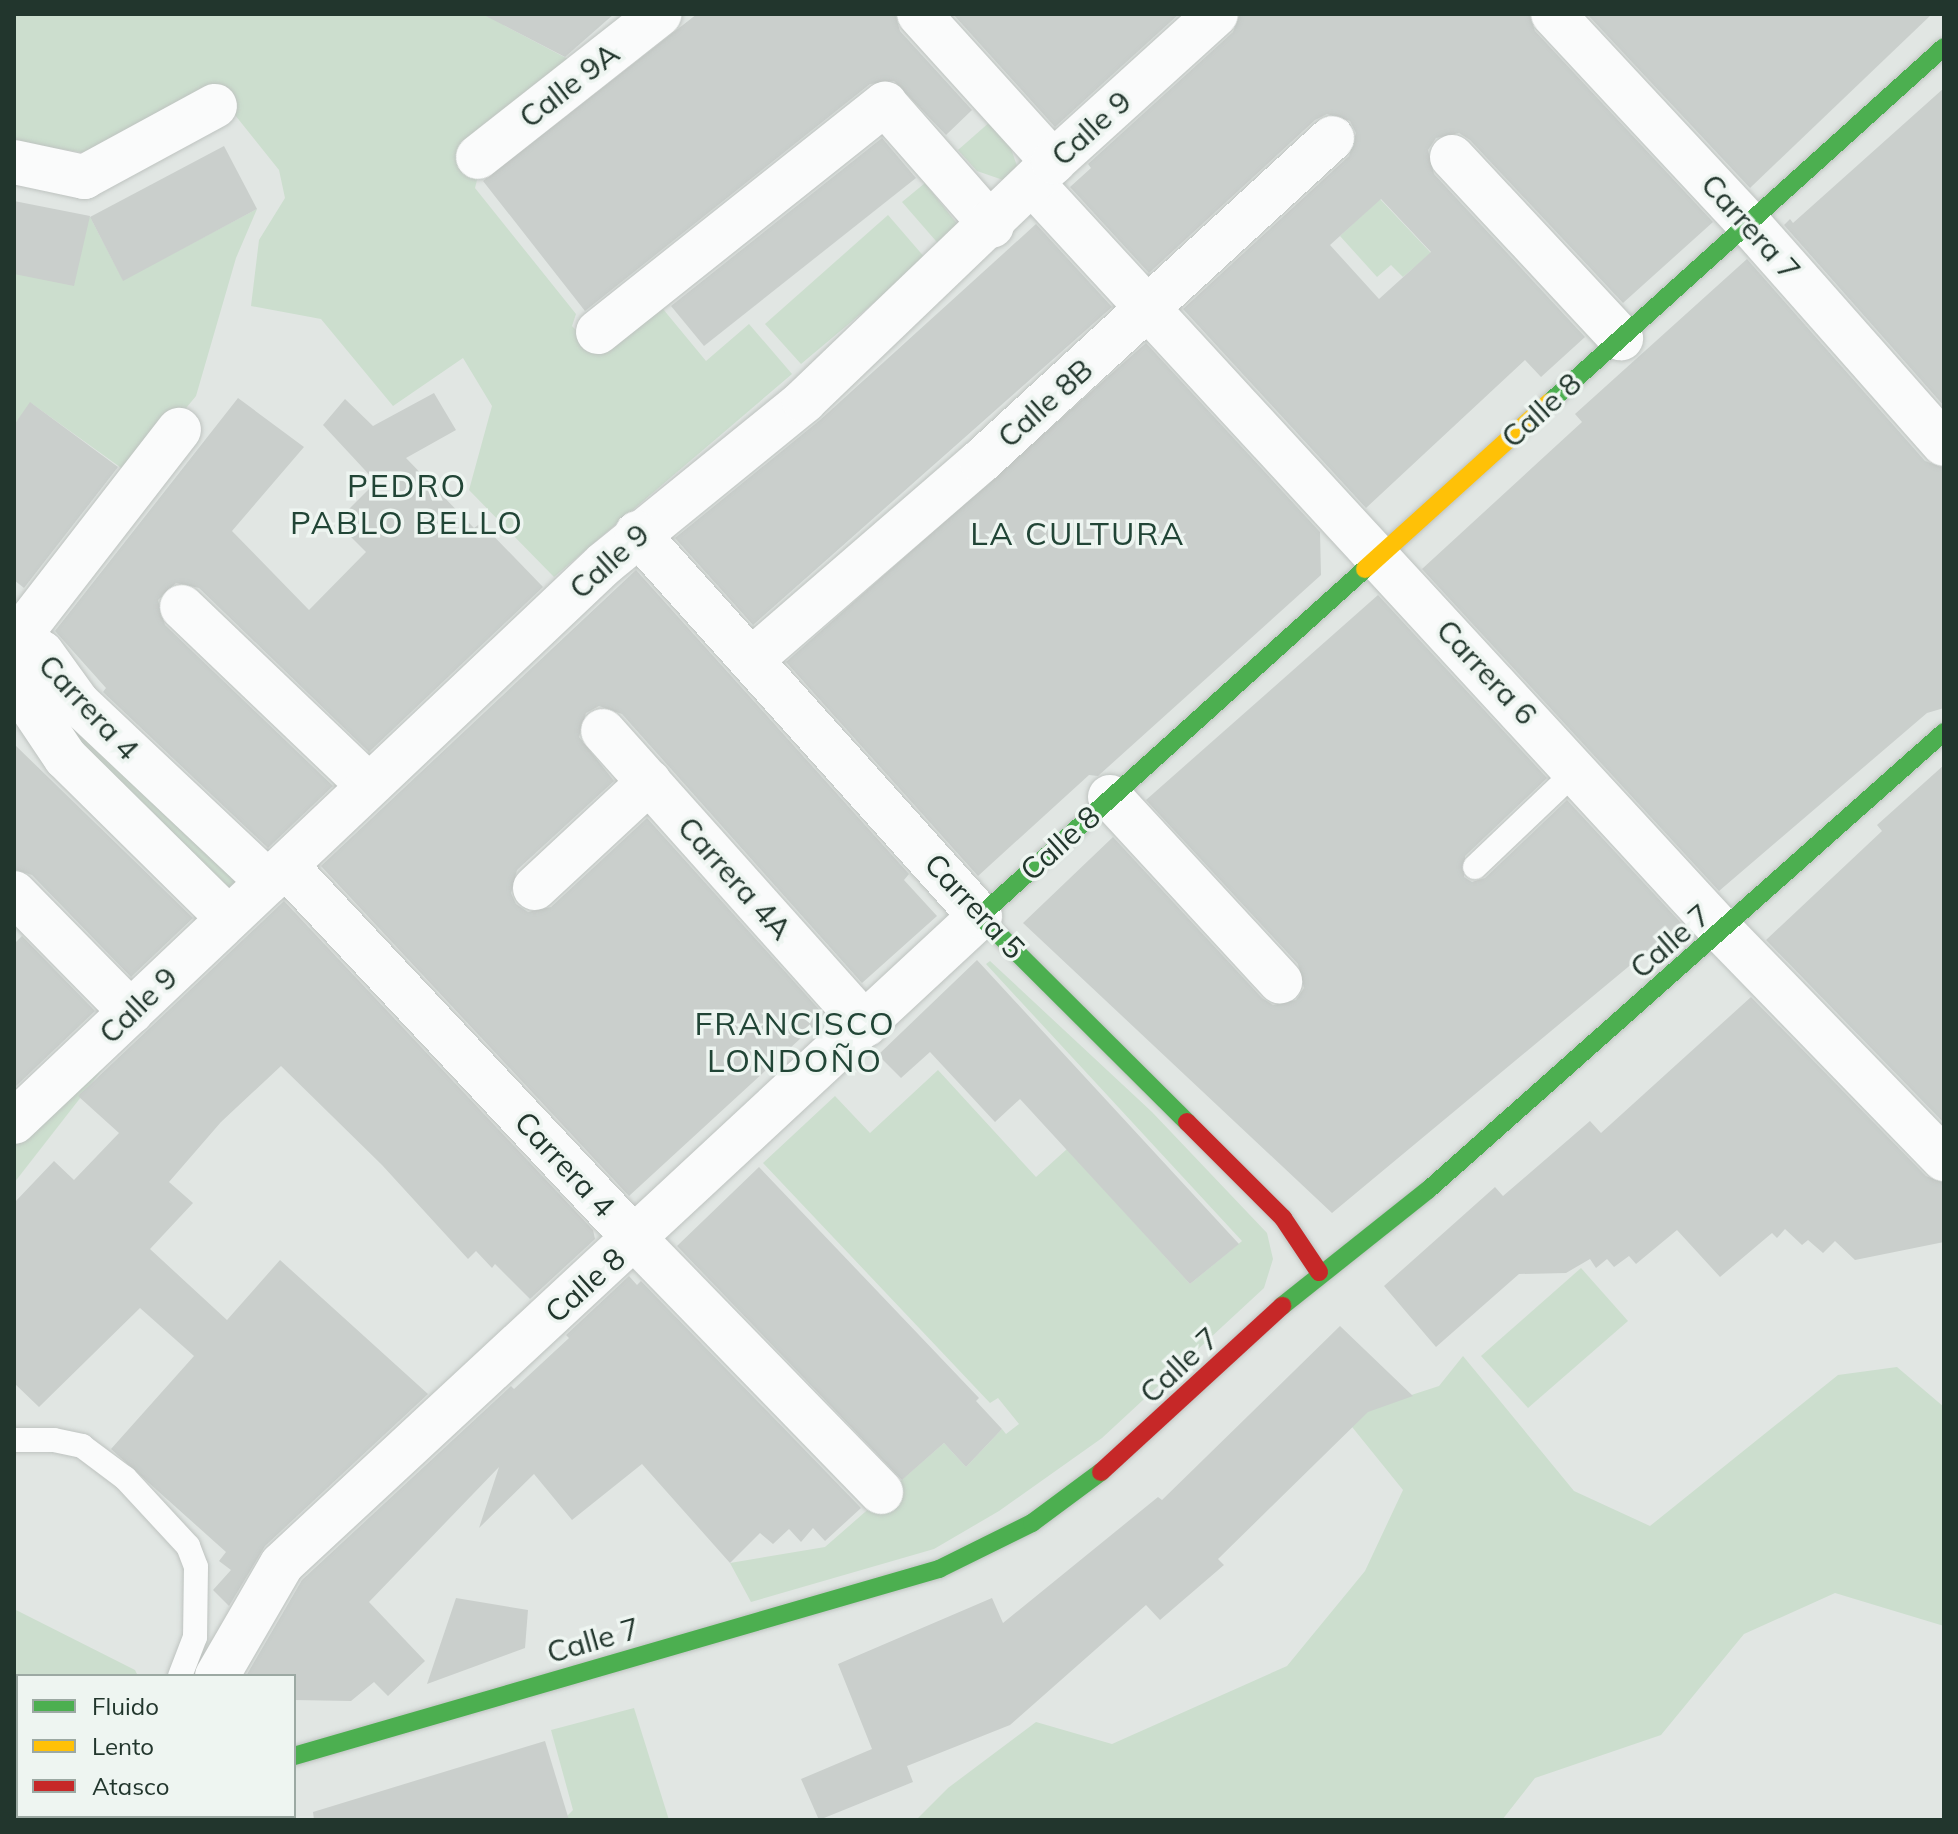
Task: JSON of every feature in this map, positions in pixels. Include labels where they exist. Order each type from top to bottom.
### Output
[{"type":"main road","name":"Calle 8","points":[[980,916],[1377,554],[1751,226],[1944,47]]},
{"type":"main road","name":"Calle 7","points":[[296,1755],[939,1569],[1032,1523],[1120,1458],[1319,1272],[1428,1190],[1723,932],[1944,732]]},
{"type":"main road","name":"Carrera 5","points":[[980,916],[1283,1218],[1319,1272]]},
{"type":"street","name":"Calle 9A","points":[[478,157],[660,14]]},
{"type":"street","name":"Carrera 6","points":[[919,14],[1150,308],[1723,932],[1944,1159]]},
{"type":"street","name":"Calle 9","points":[[14,1122],[277,874],[367,784],[637,533],[804,401],[992,226],[1042,172],[1216,14]]},
{"type":"street","name":"Carrera 7","points":[[1562,17],[1944,444]]},
{"type":"street","points":[[598,332],[885,104],[992,226]]},
{"type":"street","points":[[14,162],[84,177],[215,106]]},
{"type":"street","name":"Calle 8B","points":[[751,660],[1150,308],[1332,138]]},
{"type":"street","points":[[1452,157],[1621,338]]},
{"type":"street","points":[[16,634],[179,430]]},
{"type":"street","name":"Carrera 5","points":[[637,533],[980,916]]},
{"type":"street","points":[[182,607],[367,784]]},
{"type":"street","name":"Carrera 4","points":[[16,634],[42,653],[78,703],[277,874],[881,1492]]},
{"type":"street","name":"Carrera 4","points":[[14,681],[65,757],[228,918]]},
{"type":"street","name":"Carrera 4A","points":[[603,731],[866,1025]]},
{"type":"street","points":[[535,888],[649,782]]},
{"type":"street","points":[[1110,797],[1280,981]]},
{"type":"street","points":[[17,904],[131,1012]]},
{"type":"street","name":"Calle 8","points":[[218,1674],[282,1564],[980,916]]},
{"type":"lane","points":[[1475,867],[1577,770]]},
{"type":"lane","points":[[14,1440],[54,1440],[82,1446],[125,1478],[188,1546],[196,1567],[195,1637],[181,1674]]},
{"type":"green space","points":[[14,14],[495,14],[505,26],[568,59],[479,172],[475,188],[576,314],[572,326],[599,354],[663,309],[706,361],[749,324],[792,374],[554,577],[469,490],[492,406],[463,358],[393,406],[321,319],[251,306],[259,240],[285,198],[279,170],[211,85],[87,153],[14,142]]},
{"type":"green space","points":[[991,121],[1008,140],[1017,166],[1003,180],[977,171],[958,150]]},
{"type":"green space","points":[[925,183],[958,225],[942,248],[902,202]]},
{"type":"green space","points":[[1380,199],[1431,253],[1403,277],[1391,265],[1377,277],[1340,236]]},
{"type":"green space","points":[[257,209],[236,258],[196,396],[131,475],[31,403],[14,425],[14,274],[90,217],[123,280]]},
{"type":"green space","points":[[888,215],[926,259],[801,364],[765,324]]},
{"type":"green space","points":[[22,655],[253,883],[225,889],[80,751]]},
{"type":"green space","points":[[990,961],[1152,1112],[1267,1233],[1273,1259],[1264,1288],[1102,1438],[999,1511],[934,1549],[751,1602],[730,1563],[825,1547],[944,1443],[966,1467],[1002,1429],[1006,1434],[1019,1424],[998,1398],[990,1403],[763,1163],[835,1096],[870,1133],[938,1070],[1036,1177],[1067,1149],[1190,1284],[1242,1241],[986,964]]},
{"type":"green space","points":[[94,1067],[102,1070],[14,1183],[14,1143]]},
{"type":"green space","points":[[1581,1268],[1628,1321],[1528,1408],[1481,1356]]},
{"type":"green space","points":[[1463,1356],[1574,1491],[1650,1526],[1838,1375],[1897,1367],[1944,1407],[1944,1626],[1835,1593],[1744,1634],[1661,1735],[1535,1778],[1502,1820],[916,1820],[948,1788],[1036,1722],[1112,1744],[1287,1666],[1365,1571],[1403,1490],[1344,1417],[1439,1386]]},
{"type":"green space","points":[[14,1609],[135,1670],[137,1674],[16,1674],[14,1803]]},
{"type":"green space","points":[[634,1708],[669,1820],[563,1820],[573,1810],[551,1730]]},
{"type":"building","points":[[482,14],[614,14],[565,57]]},
{"type":"building","points":[[697,14],[895,14],[900,31],[972,110],[946,135],[894,81],[870,84],[585,311],[483,181]]},
{"type":"building","points":[[953,14],[1179,14],[1055,127]]},
{"type":"building","points":[[1240,14],[1529,14],[1535,31],[1713,222],[1623,303],[1470,140],[1459,133],[1436,138],[1428,150],[1434,174],[1585,337],[1541,377],[1525,360],[1366,508],[1183,309],[1349,156],[1356,133],[1350,121],[1327,114],[1315,120],[1149,273],[1070,187],[1091,168],[1088,164],[1233,32]],"holes":[[[1381,199],[1431,252],[1379,299],[1330,245]]]},
{"type":"building","points":[[1587,14],[1932,14],[1750,188]]},
{"type":"building","points":[[1944,88],[1944,406],[1784,225],[1790,219],[1793,223]]},
{"type":"building","points":[[882,138],[916,178],[704,346],[671,306]]},
{"type":"building","points":[[224,146],[257,209],[123,281],[90,217]]},
{"type":"building","points":[[14,201],[90,216],[74,286],[14,274]]},
{"type":"building","points":[[1036,224],[1112,307],[753,625],[675,538],[820,420]]},
{"type":"building","points":[[1747,259],[1925,461],[1944,468],[1944,708],[1927,713],[1719,891],[1422,569],[1582,422],[1575,414]]},
{"type":"building","points":[[1146,343],[1320,532],[1321,575],[1098,776],[1089,775],[978,876],[786,662]]},
{"type":"building","points":[[434,393],[456,430],[406,458],[474,528],[481,523],[543,587],[369,752],[199,588],[176,583],[158,600],[165,625],[333,786],[268,848],[103,692],[106,688],[55,631],[238,398],[304,447],[232,531],[309,610],[366,552],[336,522],[376,482],[323,425],[345,399],[373,426]]},
{"type":"building","points":[[30,402],[118,467],[24,588],[14,580],[14,425]]},
{"type":"building","points":[[636,570],[909,874],[904,880],[937,916],[862,983],[622,714],[599,706],[586,713],[579,737],[614,781],[517,870],[511,893],[516,904],[528,912],[551,907],[647,818],[825,1016],[629,1196],[321,866]]},
{"type":"building","points":[[1378,595],[1547,778],[1465,856],[1464,877],[1472,882],[1485,878],[1567,800],[1681,923],[1332,1213],[1023,923],[1113,837],[1262,998],[1273,1005],[1296,1000],[1304,988],[1298,964],[1146,800]]},
{"type":"building","points":[[14,744],[193,918],[131,977],[32,875],[14,869]]},
{"type":"building","points":[[1944,765],[1944,1123],[1766,940],[1882,831],[1877,825]]},
{"type":"building","points":[[284,901],[593,1230],[595,1239],[530,1299],[495,1264],[492,1268],[476,1251],[468,1259],[382,1165],[281,1066],[221,1122],[169,1182],[193,1203],[150,1249],[227,1320],[280,1260],[428,1394],[265,1546],[229,1606],[213,1590],[231,1570],[219,1561],[226,1552],[111,1449],[194,1356],[140,1308],[39,1407],[14,1383],[14,1203],[54,1161],[74,1180],[119,1133],[78,1096]]},
{"type":"building","points":[[22,936],[95,1011],[14,1088],[14,944]]},
{"type":"building","points":[[977,960],[1239,1244],[1190,1284],[1020,1099],[995,1122],[930,1052],[901,1078],[878,1055]]},
{"type":"building","points":[[1751,997],[1926,1176],[1944,1183],[1944,1242],[1855,1260],[1835,1241],[1823,1253],[1808,1240],[1802,1245],[1785,1229],[1777,1238],[1772,1233],[1720,1277],[1677,1230],[1636,1264],[1629,1256],[1614,1267],[1607,1259],[1596,1268],[1590,1259],[1566,1273],[1519,1274],[1436,1347],[1384,1286],[1495,1187],[1503,1196],[1590,1121],[1601,1133]]},
{"type":"building","points":[[759,1167],[979,1398],[976,1401],[1002,1429],[966,1467],[944,1443],[902,1480],[677,1246]]},
{"type":"building","points":[[629,1276],[637,1285],[641,1281],[861,1508],[825,1541],[813,1528],[801,1542],[789,1529],[773,1544],[760,1533],[730,1563],[642,1464],[572,1520],[534,1474],[479,1528],[499,1467],[369,1602],[425,1661],[388,1696],[374,1682],[351,1701],[296,1700],[296,1674],[247,1674],[302,1580],[511,1386],[514,1389],[569,1338],[566,1335]]},
{"type":"building","points":[[1340,1326],[1413,1396],[1368,1412],[1218,1559],[1224,1565],[1160,1620],[1146,1605],[1010,1725],[907,1766],[913,1782],[819,1820],[801,1779],[872,1749],[838,1664],[992,1598],[1003,1623],[1158,1497],[1162,1500]]},
{"type":"building","points":[[456,1598],[528,1610],[525,1648],[427,1684]]},
{"type":"building","points":[[545,1741],[569,1820],[314,1820],[313,1812]]},
{"type":"traffic: fast","points":[[1550,402],[1944,47]]},
{"type":"traffic: fast","points":[[1187,1122],[980,916],[1365,569]]},
{"type":"traffic: fast","points":[[1282,1306],[1428,1190],[1944,732]]},
{"type":"traffic: fast","points":[[296,1755],[939,1569],[1032,1523],[1101,1472]]},
{"type":"traffic: fast","points":[[97,1820],[102,1818]]},
{"type":"traffic: slow","points":[[1365,569],[1550,402]]},
{"type":"traffic: jam","points":[[1187,1122],[1283,1218],[1319,1272]]},
{"type":"traffic: jam","points":[[1101,1472],[1282,1306]]},
{"type":"district","name":"PEDRO PABLO BELLO","points":[[407,504]]},
{"type":"district","name":"LA CULTURA","points":[[1078,533]]},
{"type":"district","name":"FRANCISCO LONDOÑO","points":[[795,1042]]}]
